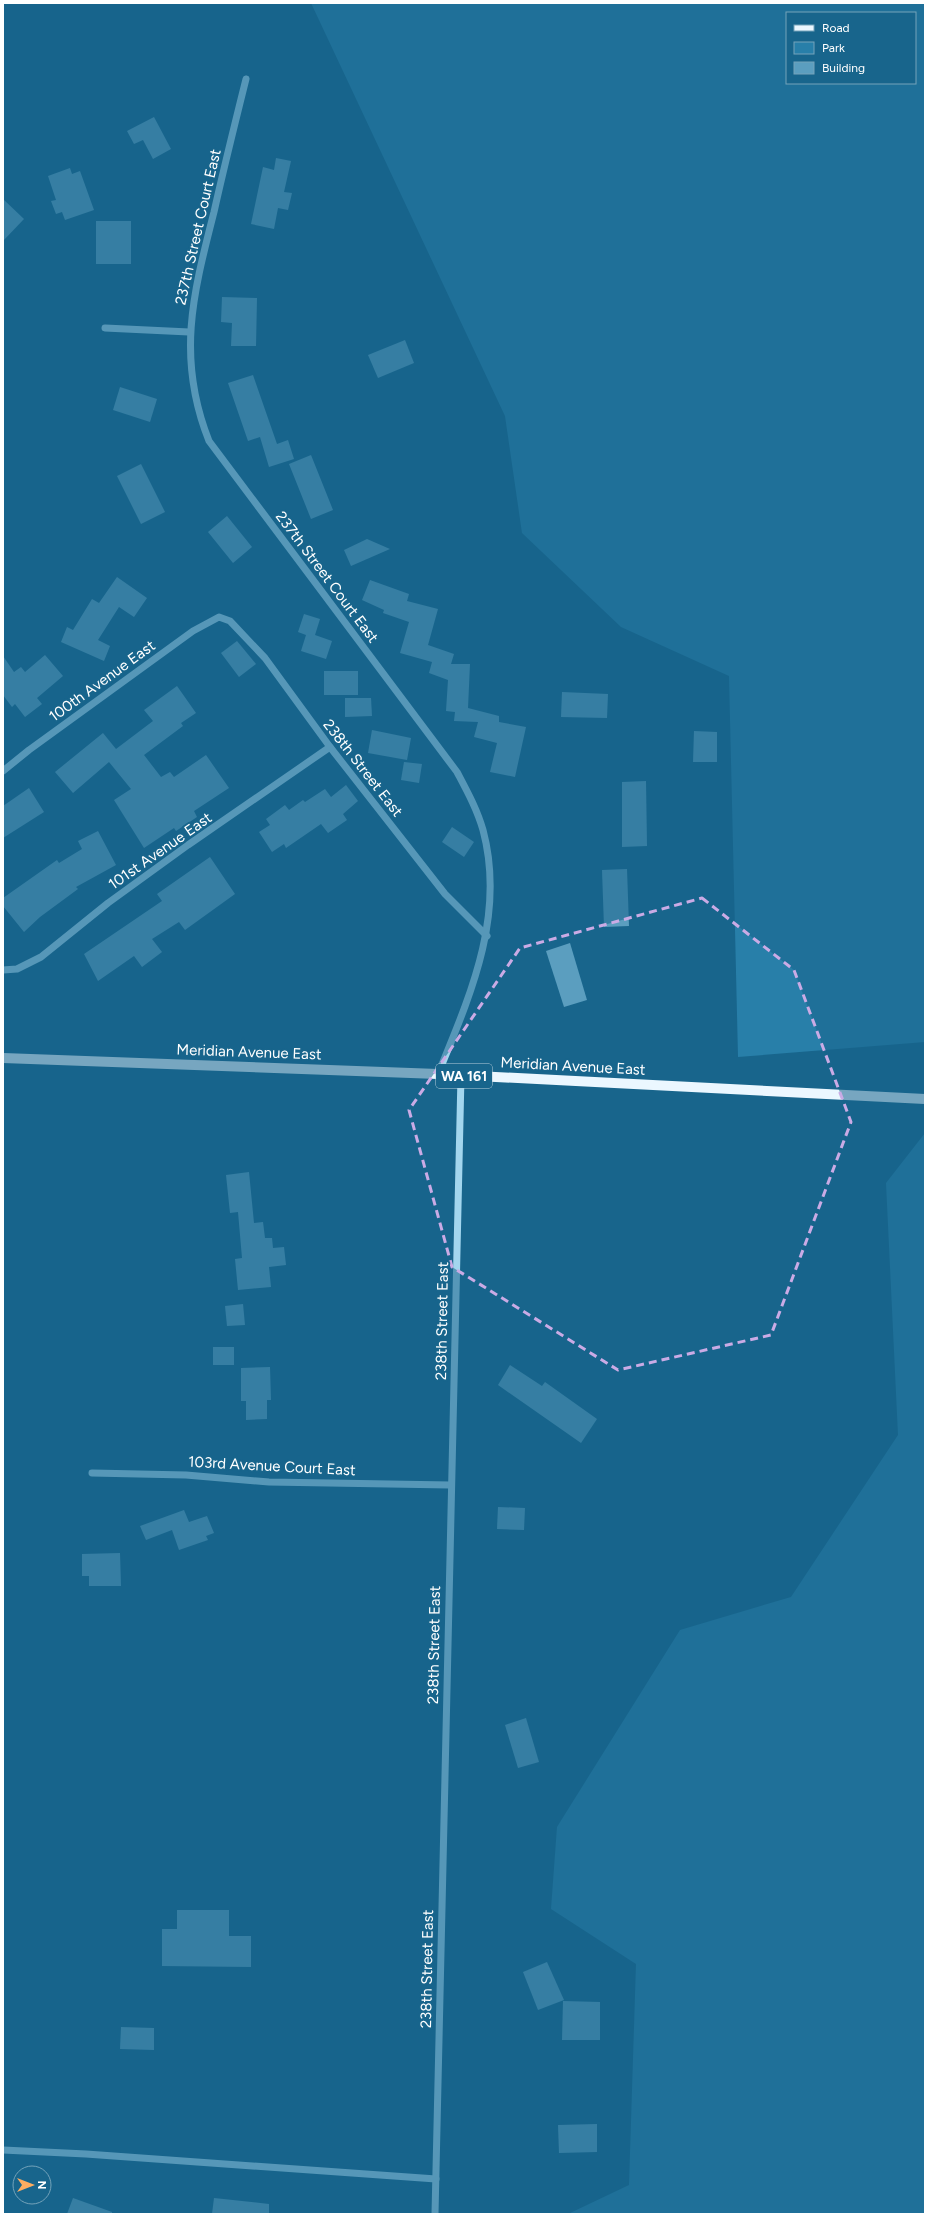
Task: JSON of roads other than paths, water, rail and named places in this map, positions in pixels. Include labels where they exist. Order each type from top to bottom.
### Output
[{"type":"main road","name":"Meridian Avenue East","points":[[3,1058],[438,1074],[925,1099]]},
{"type":"street","name":"237th Street Court East","points":[[246,79],[194,291],[189,332],[190,364],[195,397],[209,441],[456,772],[472,801],[483,829],[489,860],[491,892],[487,936],[462,1018],[438,1074]]},
{"type":"street","points":[[105,328],[189,332]]},
{"type":"street","name":"238th Street East","points":[[219,617],[230,621],[265,658],[330,748],[445,894],[465,916],[487,936]]},
{"type":"street","name":"100th Avenue East","points":[[3,771],[29,750],[192,631],[219,617]]},
{"type":"street","name":"101st Avenue East","points":[[3,970],[17,969],[41,957],[108,904],[188,845],[330,748]]},
{"type":"street","name":"238th Street East","points":[[435,2214],[450,1485],[461,1076]]},
{"type":"street","name":"103rd Avenue Court East","points":[[92,1473],[186,1476],[269,1482],[450,1485]]},
{"type":"street","points":[[3,2150],[86,2154],[436,2179]]}]
